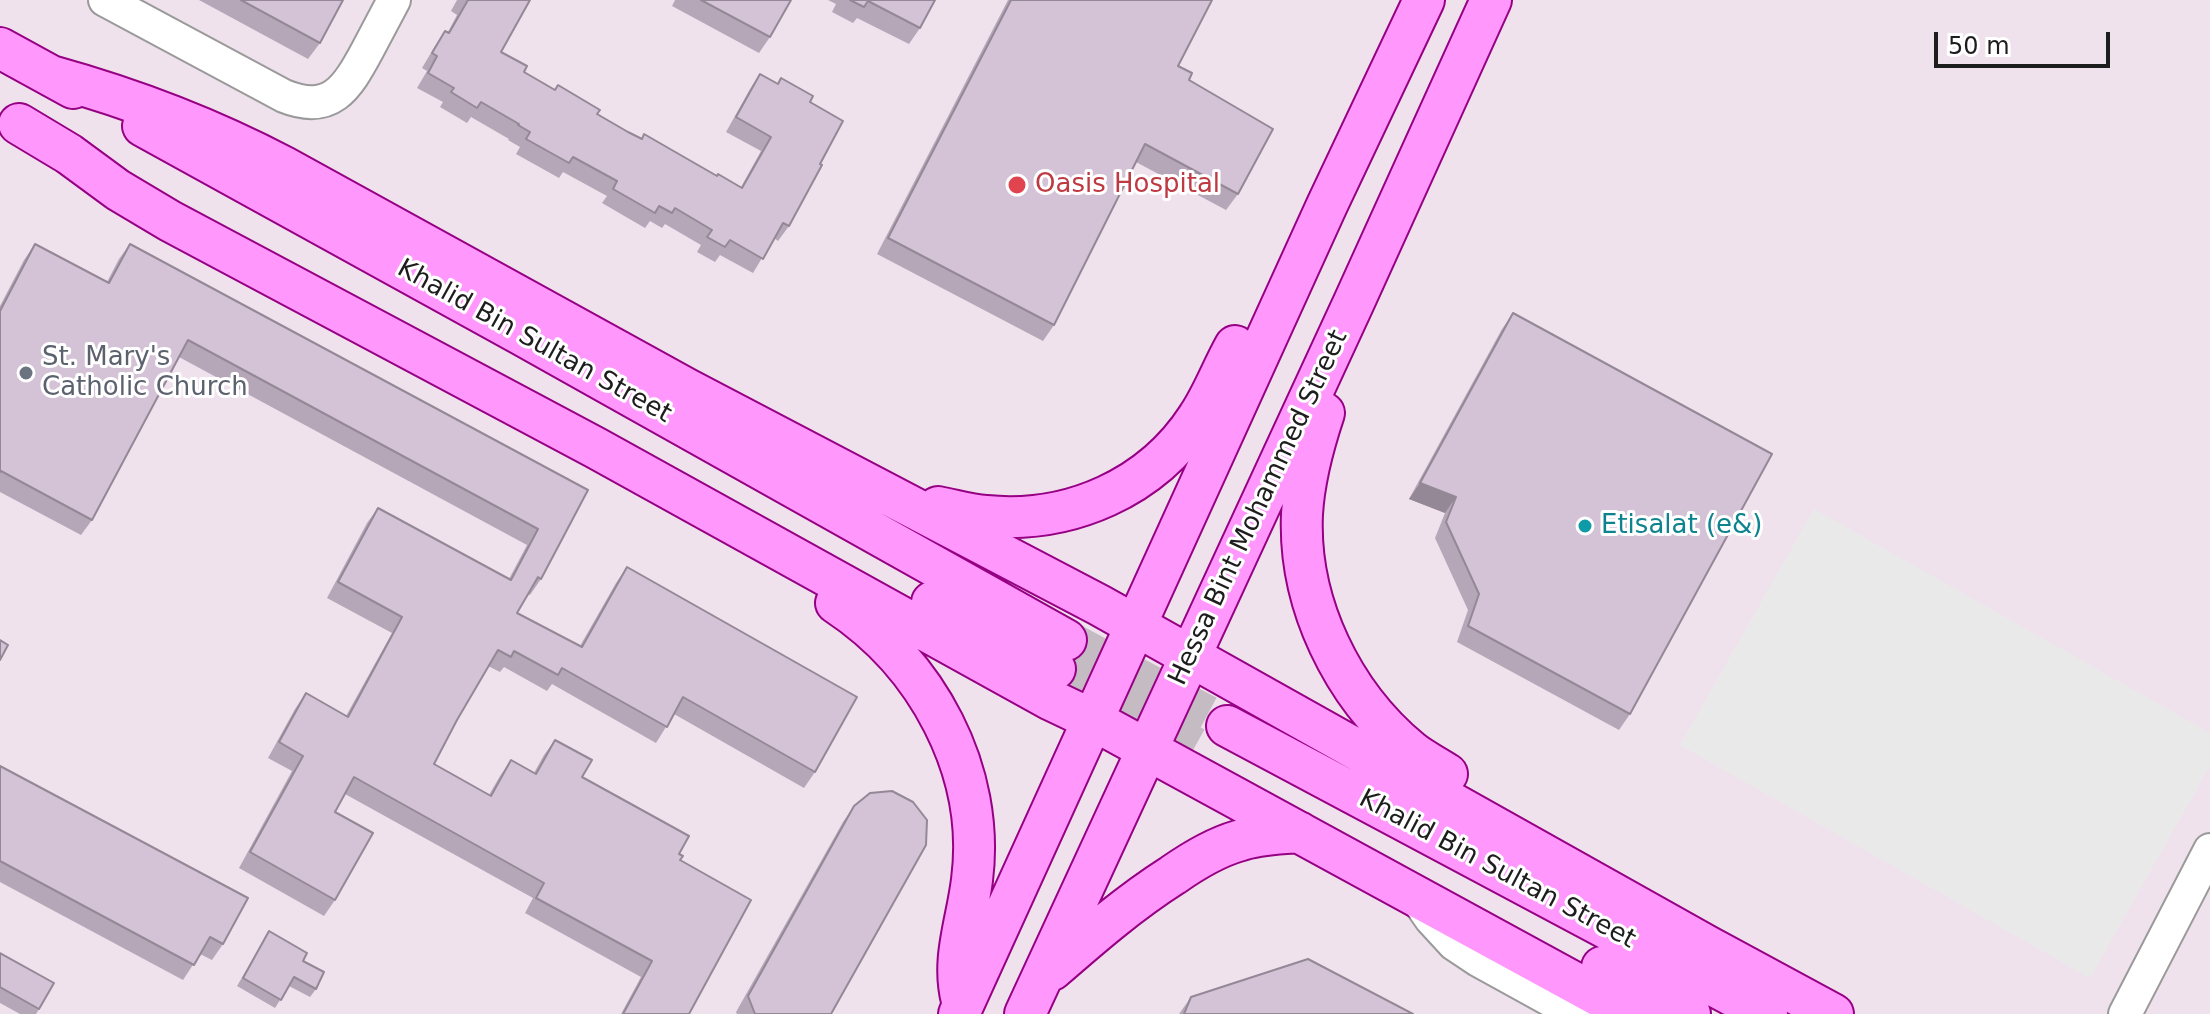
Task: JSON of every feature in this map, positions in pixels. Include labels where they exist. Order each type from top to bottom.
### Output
[{"type":"main road","points":[[961,1010],[1327,205],[1424,0]]},
{"type":"main road","name":"Hessa Bint Mohammed Street","points":[[1033,997],[1491,0]]},
{"type":"main road","name":"Khalid Bin Sultan Street","points":[[0,48],[522,335],[1060,655],[349,287],[10,119]]},
{"type":"main road","points":[[51,76],[153,107],[252,150],[687,389],[1191,656],[1833,1014]]},
{"type":"main road","points":[[10,119],[170,221],[596,448],[1051,700],[1632,1014]]},
{"type":"main road","points":[[886,493],[939,508],[986,516],[1033,516],[1078,508],[1127,486],[1171,452],[1200,415],[1260,304],[1327,205]]},
{"type":"main road","points":[[1354,302],[1311,455],[1302,515],[1303,546],[1314,606],[1336,659],[1369,707],[1411,751],[1660,909],[1707,946]]},
{"type":"main road","points":[[760,539],[800,577],[866,626],[900,659],[930,698],[955,745],[970,798],[974,840],[972,881],[958,957],[961,1010]]},
{"type":"main road","name":"Khalid Bin Sultan Street","points":[[1690,1014],[1219,741],[1767,1014]]},
{"type":"main road","points":[[1033,997],[1122,910],[1192,861],[1241,839],[1299,832]]},
{"type":"street","points":[[105,0],[284,96],[308,102],[333,96],[351,80],[394,0]]},
{"type":"street","points":[[2125,1014],[2210,850]]},
{"type":"street","points":[[1416,896],[1431,919],[1454,944],[1576,1014]]},
{"type":"shaded area","points":[[1814,509],[2210,733],[2210,766],[2090,978],[1680,745]]},
{"type":"building","points":[[241,0],[343,0],[320,43]]},
{"type":"building","points":[[468,0],[530,0],[501,52],[527,66],[524,72],[555,90],[558,85],[600,110],[597,114],[628,132],[642,139],[644,134],[742,188],[771,137],[736,117],[760,74],[778,84],[781,78],[813,96],[810,102],[843,121],[789,226],[783,223],[763,259],[730,240],[725,247],[707,237],[712,230],[675,208],[672,213],[659,206],[655,213],[613,189],[617,181],[573,157],[569,163],[526,139],[530,132],[519,124],[481,102],[477,108],[451,92],[454,88],[428,73],[437,56],[432,53],[445,31],[449,33]]},
{"type":"building","points":[[701,0],[791,0],[770,37]]},
{"type":"building","points":[[850,0],[935,0],[920,28],[868,1],[864,7]]},
{"type":"building","name":"Oasis Hospital","points":[[1011,0],[1212,0],[1178,66],[1192,73],[1189,80],[1273,129],[1238,194],[1145,144],[1054,325],[888,238]]},
{"type":"building","points":[[35,244],[109,283],[130,244],[588,490],[541,579],[538,577],[517,613],[582,647],[627,567],[857,697],[815,772],[683,697],[667,727],[562,668],[558,675],[514,651],[511,657],[498,650],[457,720],[434,764],[491,796],[511,760],[536,774],[555,740],[592,760],[582,777],[689,836],[679,854],[683,856],[680,860],[751,900],[689,1014],[623,1014],[652,961],[536,898],[544,883],[354,777],[335,812],[373,833],[335,900],[250,852],[303,756],[279,742],[306,693],[348,717],[402,617],[338,582],[378,508],[511,580],[538,529],[188,340],[92,520],[0,472],[0,311]]},
{"type":"building","name":"Etisalat (e&)","points":[[1513,313],[1772,454],[1630,714],[1468,626],[1479,594],[1446,522],[1456,497],[1420,483]]},
{"type":"building","points":[[0,640],[8,645],[0,660]]},
{"type":"building","points":[[0,766],[248,898],[223,944],[210,937],[194,965],[0,861]]},
{"type":"building","points":[[892,791],[913,802],[927,820],[926,845],[831,1014],[755,1014],[748,996],[854,806],[870,793]]},
{"type":"building","points":[[269,931],[307,953],[303,961],[324,972],[316,989],[294,977],[281,1000],[243,978]]},
{"type":"building","points":[[0,953],[54,983],[39,1009],[0,987]]},
{"type":"building","points":[[1308,959],[1413,1014],[1184,1014],[1191,997]]},
{"type":"tunnel","points":[[1066,640],[1227,726]]},
{"type":"tunnel","points":[[1055,669],[1211,756]]},
{"type":"place","name":"Oasis Hospital","points":[[1017,185]]},
{"type":"place","name":"St. Mary's Catholic Church","points":[[26,373]]},
{"type":"place","name":"Etisalat (e&)","points":[[1585,526]]}]
